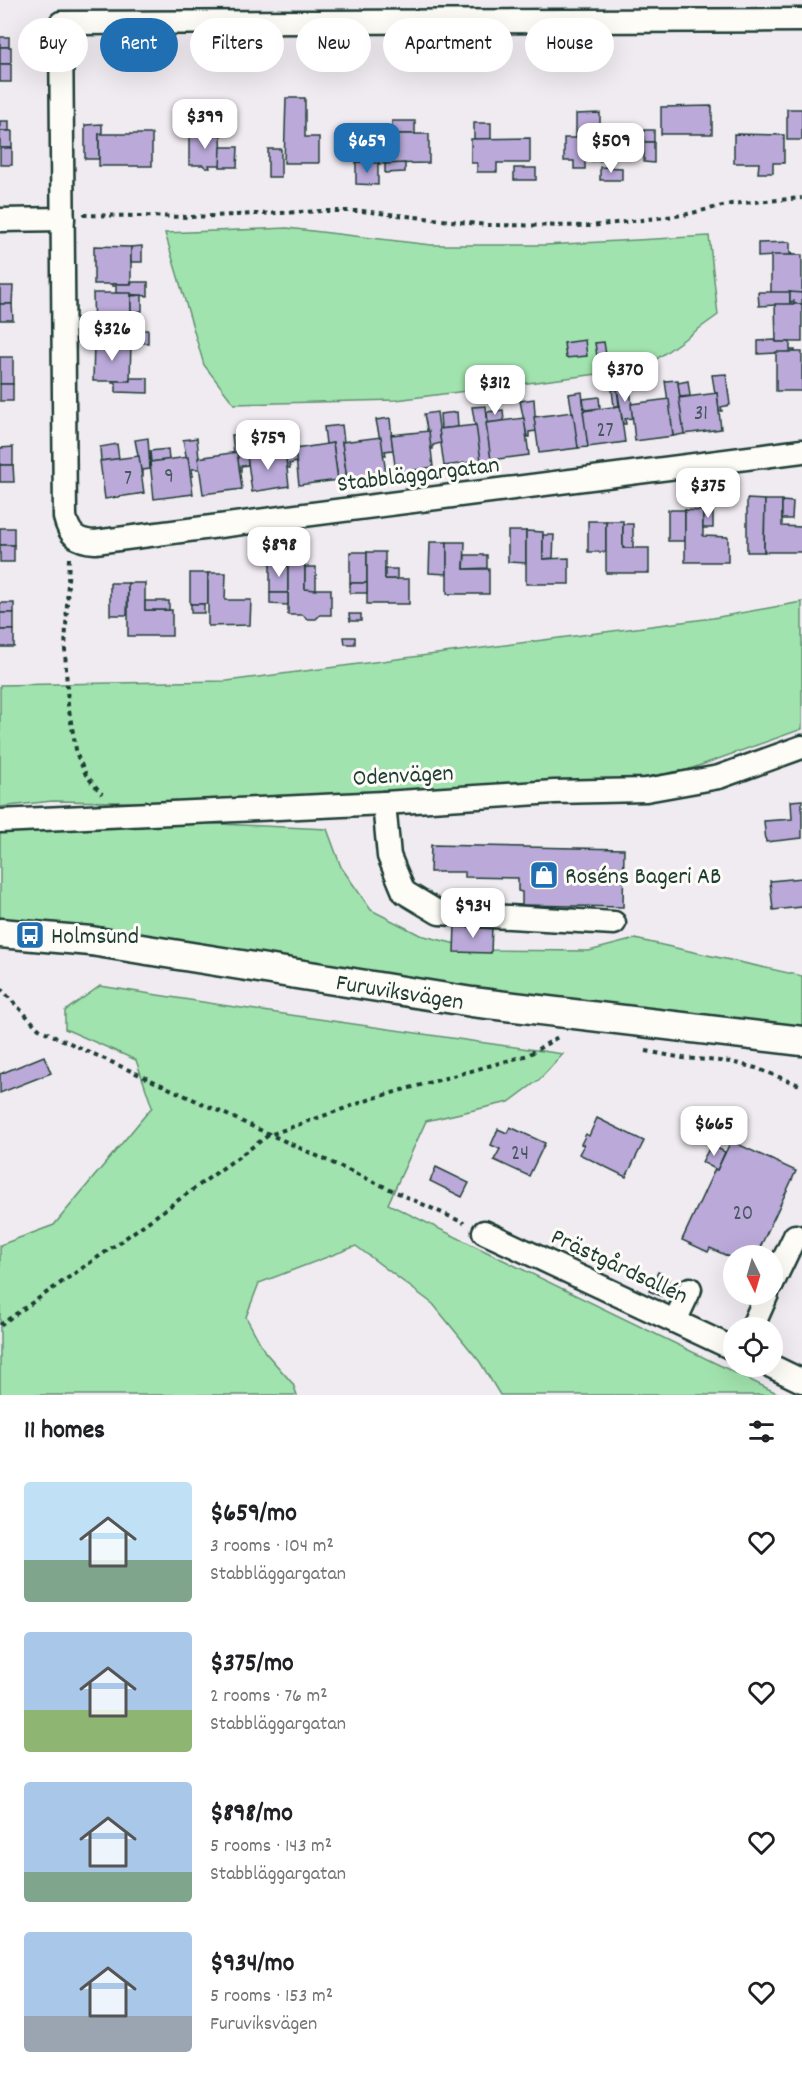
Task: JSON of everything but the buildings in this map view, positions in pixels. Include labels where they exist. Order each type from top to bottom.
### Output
[{"type":"main road","name":"Furuviksvägen","points":[[0,933],[91,941],[472,1002],[802,1041]]},
{"type":"street","points":[[75,538],[70,533],[65,517],[61,23],[802,20]]},
{"type":"street","points":[[0,220],[62,212]]},
{"type":"street","name":"Stabbläggargatan","points":[[75,538],[84,541],[107,540],[802,451]]},
{"type":"street","name":"Odenvägen","points":[[0,821],[384,803],[554,792],[646,790],[719,777],[802,747]]},
{"type":"street","points":[[384,803],[389,856],[404,892],[439,913],[614,923]]},
{"type":"street","name":"Prästgårdsallén","points":[[484,1232],[723,1344]]},
{"type":"street","points":[[783,1261],[795,1236]]},
{"type":"street","points":[[675,1321],[690,1288]]},
{"type":"street","points":[[783,1372],[802,1381]]},
{"type":"path","points":[[62,212],[81,215],[191,217],[362,211],[487,225],[591,226],[683,215],[731,204],[802,198]]},
{"type":"path","points":[[75,538],[69,557],[65,650],[68,705],[77,755],[86,775],[121,814]]},
{"type":"path","points":[[0,987],[39,1029],[484,1232]]},
{"type":"path","points":[[0,1324],[117,1244],[269,1135],[374,1098],[528,1056],[563,1034]]},
{"type":"green space","points":[[287,228],[431,245],[546,245],[709,236],[718,315],[644,368],[396,400],[234,404],[204,365],[165,233]]},
{"type":"green space","points":[[802,602],[802,729],[687,770],[624,781],[187,803],[52,801],[0,807],[0,685],[227,681],[713,618]]},
{"type":"green space","points":[[175,822],[327,829],[341,867],[371,910],[420,935],[480,950],[589,951],[635,939],[802,976],[802,1028],[475,993],[0,923],[0,831]]},
{"type":"green space","points":[[100,986],[563,1054],[540,1079],[509,1102],[426,1121],[388,1204],[723,1367],[723,1377],[744,1377],[781,1395],[500,1395],[480,1362],[433,1304],[356,1246],[259,1283],[246,1317],[265,1352],[293,1384],[297,1395],[0,1395],[0,1245],[54,1225],[152,1107],[136,1060],[65,1029],[65,1011]]},
{"type":"place","name":"Roséns Bageri AB","points":[[544,875]]},
{"type":"place","name":"Holmsund","points":[[30,935]]}]
